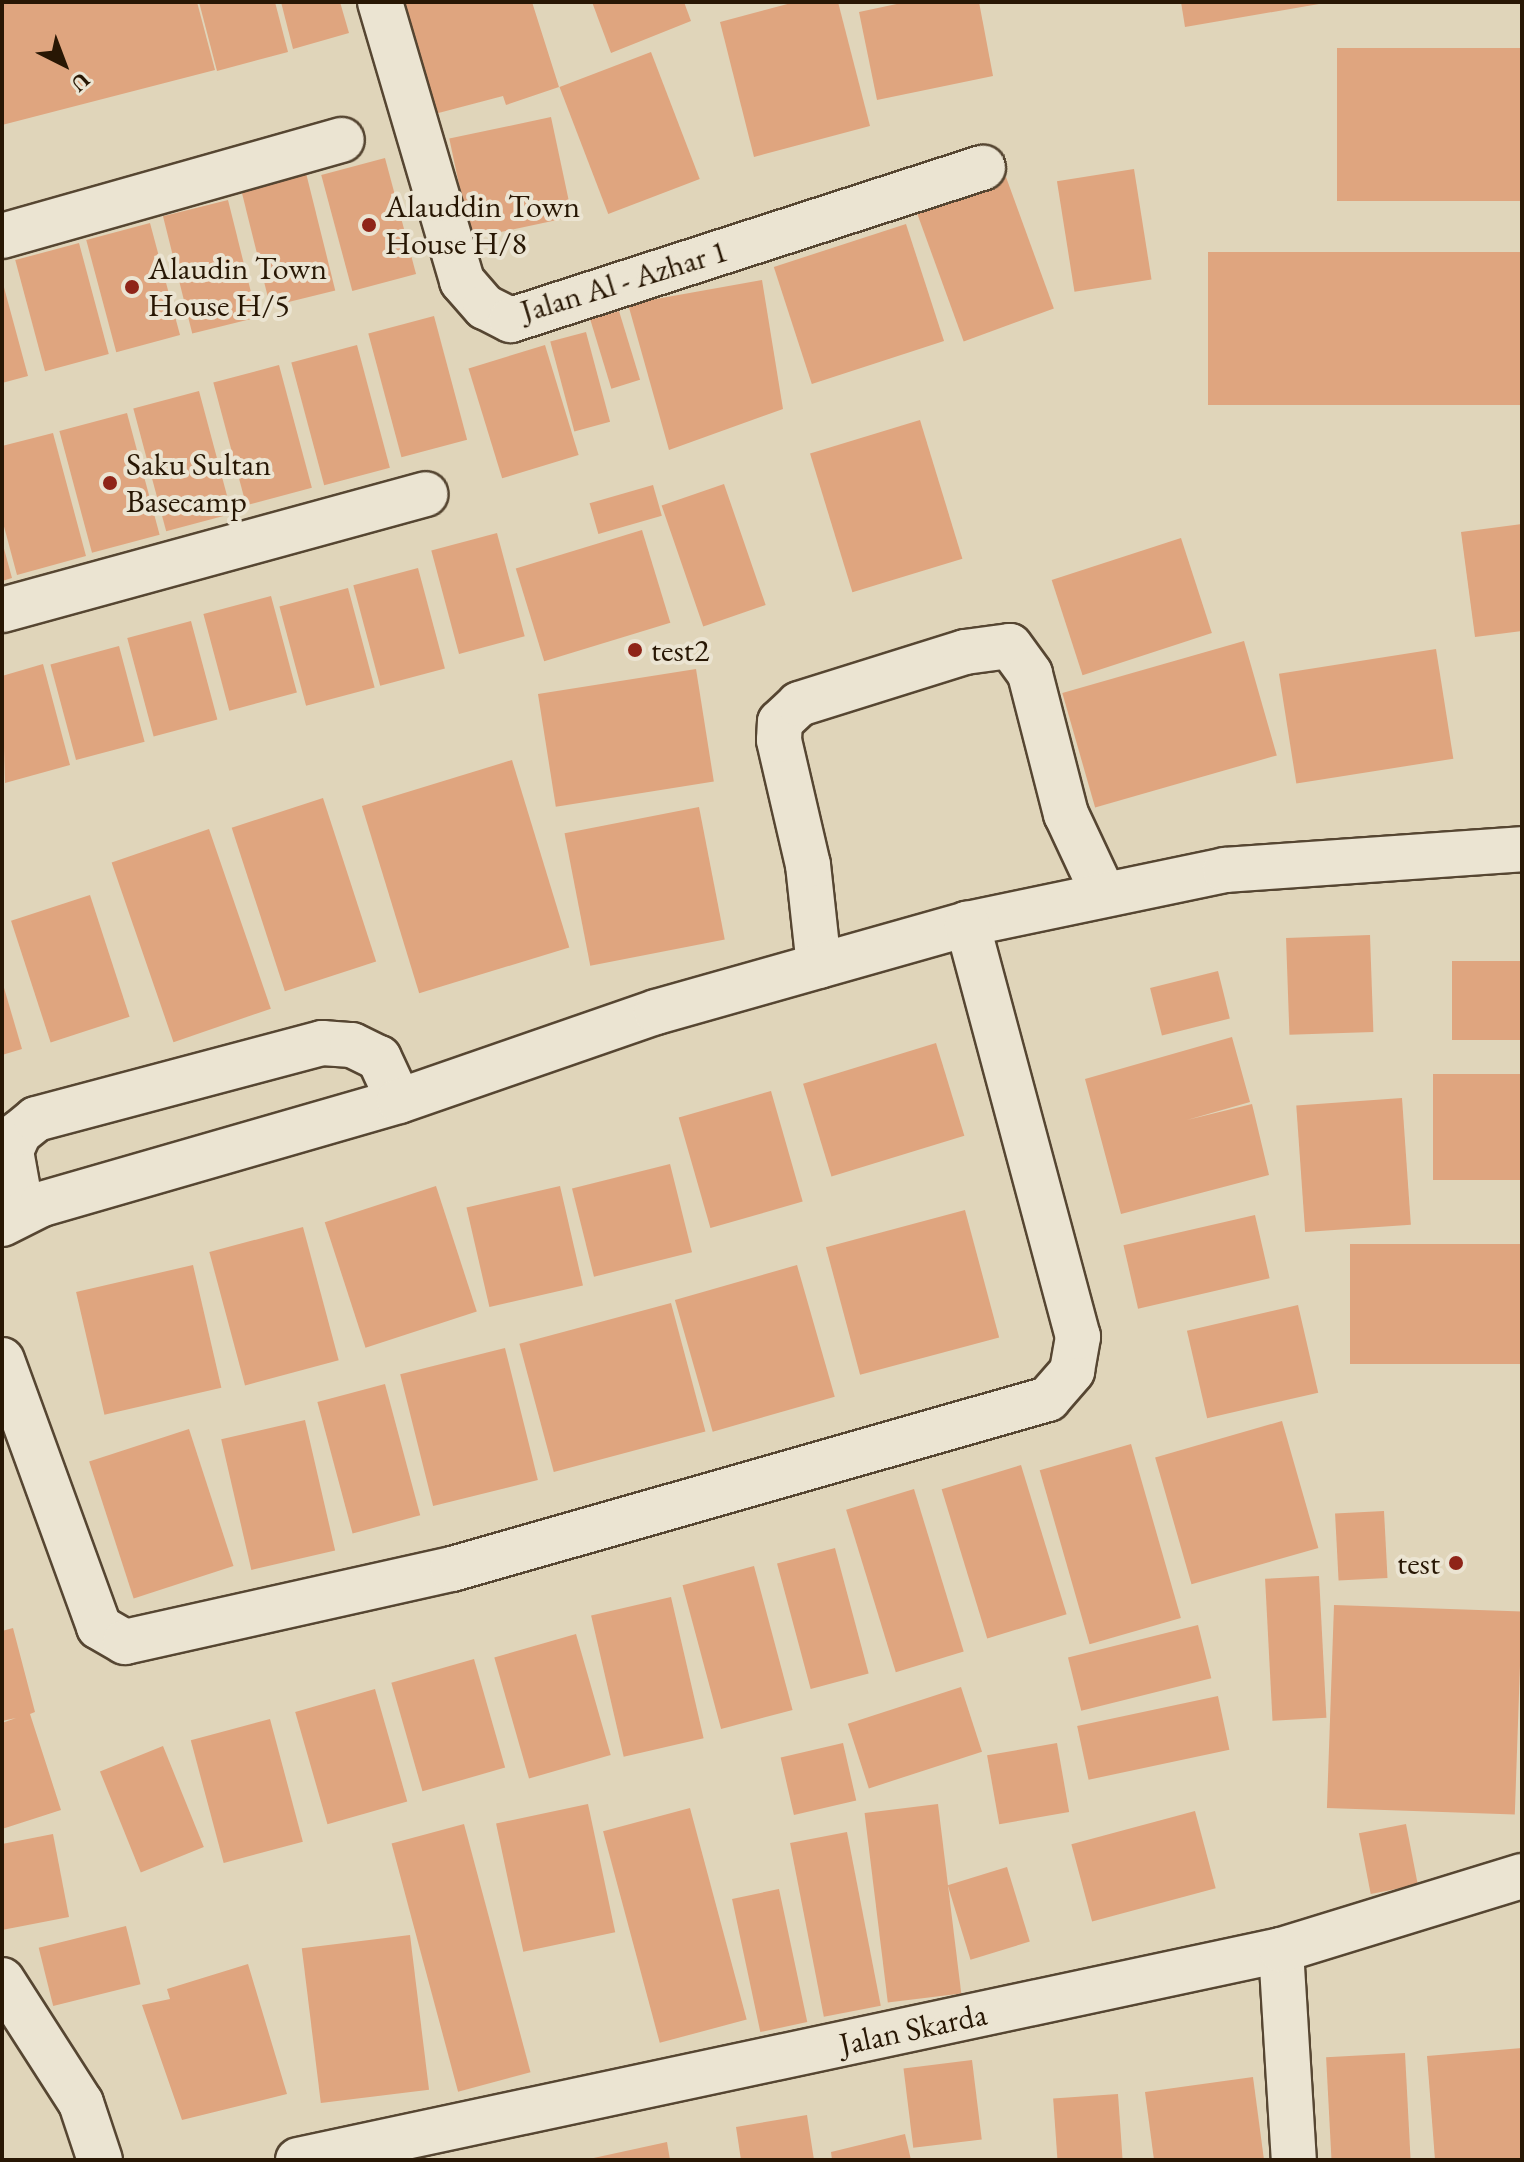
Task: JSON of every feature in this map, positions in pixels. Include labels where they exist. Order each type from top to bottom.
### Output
[{"type":"street","name":"Jalan Al - Azhar 1","points":[[380,2],[462,281],[485,307],[511,320],[983,168]]},
{"type":"street","points":[[2,236],[342,140]]},
{"type":"street","points":[[2,610],[425,494]]},
{"type":"street","points":[[819,966],[808,865],[779,740],[780,722],[799,704],[965,652],[1010,646],[1030,674],[1066,814],[1104,895]]},
{"type":"street","points":[[399,1101],[379,1058],[352,1045],[322,1043],[36,1119],[19,1133],[11,1151],[12,1218],[399,1101],[656,1012],[967,924],[1225,870],[1522,849]]},
{"type":"street","points":[[2,1360],[99,1627],[125,1642],[452,1569],[1048,1399],[1072,1371],[1078,1337],[967,924]]},
{"type":"street","name":"Jalan Skarda","points":[[298,2160],[1281,1950],[1522,1876]]},
{"type":"street","points":[[1281,1950],[1294,2160]]},
{"type":"street","points":[[2,1980],[81,2103],[100,2160]]},
{"type":"building","points":[[2,2],[197,2],[215,70],[2,125]]},
{"type":"building","points":[[199,2],[275,2],[288,52],[217,71]]},
{"type":"building","points":[[281,2],[340,2],[349,33],[293,49]]},
{"type":"building","points":[[397,2],[532,2],[559,87],[506,105],[503,96],[427,116]]},
{"type":"building","points":[[592,2],[684,2],[691,21],[611,53]]},
{"type":"building","points":[[795,2],[838,2],[870,126],[754,157],[720,22]]},
{"type":"building","points":[[906,2],[979,2],[993,76],[877,100],[859,12]]},
{"type":"building","points":[[1181,2],[1319,2],[1319,4],[1185,27]]},
{"type":"building","points":[[1337,48],[1522,48],[1522,201],[1337,201]]},
{"type":"building","points":[[651,52],[700,179],[608,214],[560,87]]},
{"type":"building","points":[[551,117],[572,217],[470,238],[449,139]]},
{"type":"building","name":"Alauddin Town House H/8","points":[[385,158],[416,274],[352,291],[321,175]]},
{"type":"building","points":[[1134,169],[1152,280],[1074,292],[1057,181]]},
{"type":"building","points":[[306,173],[335,290],[270,307],[241,189]]},
{"type":"building","points":[[1006,177],[1054,309],[964,341],[916,210]]},
{"type":"building","points":[[228,200],[257,317],[192,334],[163,216]]},
{"type":"building","name":"Alaudin Town House H/5","points":[[150,223],[180,335],[116,352],[86,240]]},
{"type":"building","points":[[906,224],[944,341],[812,384],[774,267]]},
{"type":"building","points":[[79,243],[109,354],[45,371],[15,260]]},
{"type":"building","points":[[1208,252],[1522,252],[1522,405],[1208,405]]},
{"type":"building","points":[[2,280],[28,376],[2,383]]},
{"type":"building","points":[[762,280],[783,409],[669,450],[628,304]]},
{"type":"building","points":[[619,311],[640,380],[611,389],[590,320]]},
{"type":"building","points":[[434,316],[467,440],[401,457],[368,334]]},
{"type":"building","points":[[586,332],[610,422],[574,431],[550,342]]},
{"type":"building","points":[[357,345],[390,468],[324,485],[291,363]]},
{"type":"building","points":[[545,345],[579,455],[502,478],[468,368]]},
{"type":"building","points":[[279,365],[312,488],[246,505],[213,383]]},
{"type":"building","points":[[199,391],[232,514],[166,531],[133,409]]},
{"type":"building","name":"Saku Sultan Basecamp","points":[[127,413],[160,535],[92,553],[59,431]]},
{"type":"building","points":[[920,420],[962,559],[852,592],[810,454]]},
{"type":"building","points":[[53,433],[86,556],[17,575],[2,519],[2,446]]},
{"type":"building","points":[[724,484],[766,605],[703,627],[662,505]]},
{"type":"building","points":[[653,485],[662,516],[598,534],[590,503]]},
{"type":"building","points":[[1522,524],[1522,631],[1475,637],[1461,532]]},
{"type":"building","points":[[642,530],[670,623],[544,661],[516,569]]},
{"type":"building","points":[[497,533],[525,636],[459,654],[431,551]]},
{"type":"building","points":[[1181,538],[1212,633],[1083,675],[1052,580]]},
{"type":"building","points":[[2,546],[12,578],[2,581]]},
{"type":"building","points":[[418,568],[445,668],[380,686],[353,585]]},
{"type":"building","points":[[348,588],[375,687],[306,706],[279,606]]},
{"type":"building","points":[[271,596],[297,693],[229,711],[203,614]]},
{"type":"building","points":[[191,621],[217,720],[154,737],[127,638]]},
{"type":"building","points":[[1244,641],[1277,755],[1095,807],[1062,693]]},
{"type":"building","points":[[119,646],[145,742],[76,760],[50,664]]},
{"type":"building","points":[[1436,649],[1453,759],[1296,784],[1279,674]]},
{"type":"building","points":[[43,664],[70,765],[5,783],[2,676]]},
{"type":"building","points":[[696,669],[714,782],[556,807],[538,694]]},
{"type":"building","points":[[512,760],[569,947],[419,993],[362,806]]},
{"type":"building","points":[[323,798],[376,962],[285,991],[232,828]]},
{"type":"building","points":[[699,807],[725,940],[590,966],[565,833]]},
{"type":"building","points":[[209,829],[271,1009],[173,1042],[112,863]]},
{"type":"building","points":[[90,895],[130,1017],[51,1042],[11,921]]},
{"type":"building","points":[[1370,935],[1373,1032],[1289,1035],[1286,938]]},
{"type":"building","points":[[1452,961],[1522,961],[1522,1040],[1452,1040]]},
{"type":"building","points":[[1218,971],[1230,1019],[1162,1035],[1150,988]]},
{"type":"building","points":[[2,981],[22,1049],[2,1055]]},
{"type":"building","points":[[1232,1037],[1250,1102],[1187,1120],[1252,1104],[1269,1175],[1121,1214],[1085,1079]]},
{"type":"building","points":[[936,1043],[964,1136],[831,1176],[803,1084]]},
{"type":"building","points":[[1433,1074],[1522,1074],[1522,1180],[1433,1180]]},
{"type":"building","points":[[771,1091],[803,1202],[710,1228],[679,1117]]},
{"type":"building","points":[[1402,1098],[1411,1225],[1305,1232],[1296,1105]]},
{"type":"building","points":[[670,1164],[692,1252],[594,1277],[572,1188]]},
{"type":"building","points":[[436,1186],[477,1312],[366,1348],[325,1222]]},
{"type":"building","points":[[560,1186],[583,1285],[489,1307],[466,1208]]},
{"type":"building","points":[[965,1210],[999,1338],[860,1375],[826,1247]]},
{"type":"building","points":[[1255,1215],[1270,1278],[1138,1309],[1123,1245]]},
{"type":"building","points":[[303,1227],[339,1360],[245,1385],[209,1252]]},
{"type":"building","points":[[1350,1244],[1521,1244],[1521,1364],[1350,1364]]},
{"type":"building","points":[[193,1265],[221,1388],[104,1415],[76,1292]]},
{"type":"building","points":[[797,1265],[835,1397],[713,1432],[675,1300]]},
{"type":"building","points":[[671,1303],[705,1431],[554,1472],[519,1344]]},
{"type":"building","points":[[1298,1305],[1318,1393],[1207,1418],[1187,1331]]},
{"type":"building","points":[[505,1348],[538,1480],[433,1506],[400,1374]]},
{"type":"building","points":[[385,1384],[420,1515],[353,1533],[317,1402]]},
{"type":"building","points":[[305,1420],[335,1551],[251,1570],[221,1439]]},
{"type":"building","points":[[1282,1421],[1318,1548],[1191,1584],[1155,1457]]},
{"type":"building","points":[[189,1429],[233,1566],[134,1598],[89,1461]]},
{"type":"building","points":[[1131,1444],[1181,1618],[1090,1644],[1040,1470]]},
{"type":"building","points":[[1021,1465],[1067,1614],[987,1638],[942,1489]]},
{"type":"building","points":[[914,1489],[964,1652],[896,1672],[846,1510]]},
{"type":"building","points":[[1384,1511],[1388,1578],[1339,1580],[1335,1514]]},
{"type":"building","points":[[835,1548],[869,1674],[811,1689],[777,1564]]},
{"type":"building","points":[[754,1566],[793,1710],[721,1729],[683,1585]]},
{"type":"building","points":[[1319,1576],[1326,1718],[1273,1721],[1265,1579]]},
{"type":"building","points":[[671,1597],[704,1738],[624,1757],[591,1615]]},
{"type":"building","points":[[1334,1605],[1522,1612],[1515,1814],[1327,1808]]},
{"type":"building","points":[[1198,1625],[1211,1678],[1081,1711],[1068,1657]]},
{"type":"building","points":[[13,1628],[35,1712],[30,1714],[61,1810],[2,1829],[2,1723],[16,1718],[2,1721],[2,1631]]},
{"type":"building","points":[[576,1634],[611,1755],[529,1779],[494,1657]]},
{"type":"building","points":[[474,1659],[505,1768],[422,1791],[391,1683]]},
{"type":"building","points":[[961,1687],[982,1752],[869,1788],[848,1724]]},
{"type":"building","points":[[375,1689],[407,1801],[327,1824],[295,1712]]},
{"type":"building","points":[[1218,1696],[1229,1750],[1089,1780],[1077,1726]]},
{"type":"building","points":[[270,1719],[303,1842],[224,1863],[191,1740]]},
{"type":"building","points":[[843,1743],[856,1800],[794,1815],[781,1757]]},
{"type":"building","points":[[1057,1743],[1069,1812],[999,1824],[987,1755]]},
{"type":"building","points":[[163,1746],[204,1847],[141,1873],[100,1771]]},
{"type":"building","points":[[588,1804],[615,1932],[523,1952],[496,1824]]},
{"type":"building","points":[[938,1804],[961,1994],[888,2003],[865,1813]]},
{"type":"building","points":[[690,1808],[747,2020],[660,2043],[603,1831]]},
{"type":"building","points":[[1195,1811],[1216,1888],[1092,1921],[1071,1844]]},
{"type":"building","points":[[464,1824],[531,2072],[458,2092],[392,1843]]},
{"type":"building","points":[[1406,1824],[1418,1885],[1371,1894],[1359,1833]]},
{"type":"building","points":[[847,1832],[881,2006],[824,2017],[790,1843]]},
{"type":"building","points":[[53,1834],[69,1917],[2,1930],[2,1844]]},
{"type":"building","points":[[1007,1867],[1030,1942],[971,1960],[948,1885]]},
{"type":"building","points":[[779,1889],[807,2022],[760,2032],[732,1899]]},
{"type":"building","points":[[126,1926],[141,1984],[53,2006],[39,1948]]},
{"type":"building","points":[[410,1935],[429,2090],[321,2103],[302,1948]]},
{"type":"building","points":[[248,1964],[287,2094],[182,2120],[142,2005],[170,1999],[167,1989]]},
{"type":"building","points":[[1522,2048],[1522,2160],[1435,2160],[1427,2056]]},
{"type":"building","points":[[1405,2053],[1411,2160],[1331,2160],[1326,2057]]},
{"type":"building","points":[[972,2060],[982,2139],[913,2148],[904,2068]]},
{"type":"building","points":[[1253,2077],[1264,2160],[1154,2160],[1145,2092]]},
{"type":"building","points":[[1118,2094],[1123,2160],[1057,2160],[1053,2099]]},
{"type":"building","points":[[807,2115],[814,2160],[741,2160],[736,2127]]},
{"type":"building","points":[[905,2134],[911,2160],[832,2160],[831,2152]]},
{"type":"building","points":[[667,2142],[670,2160],[589,2160],[589,2159]]},
{"type":"place","name":"Alauddin Town House H/8","points":[[369,225]]},
{"type":"place","name":"Alaudin Town House H/5","points":[[132,287]]},
{"type":"place","name":"Saku Sultan Basecamp","points":[[110,483]]},
{"type":"place","name":"test2","points":[[635,650]]},
{"type":"place","name":"test","points":[[1456,1563]]}]
